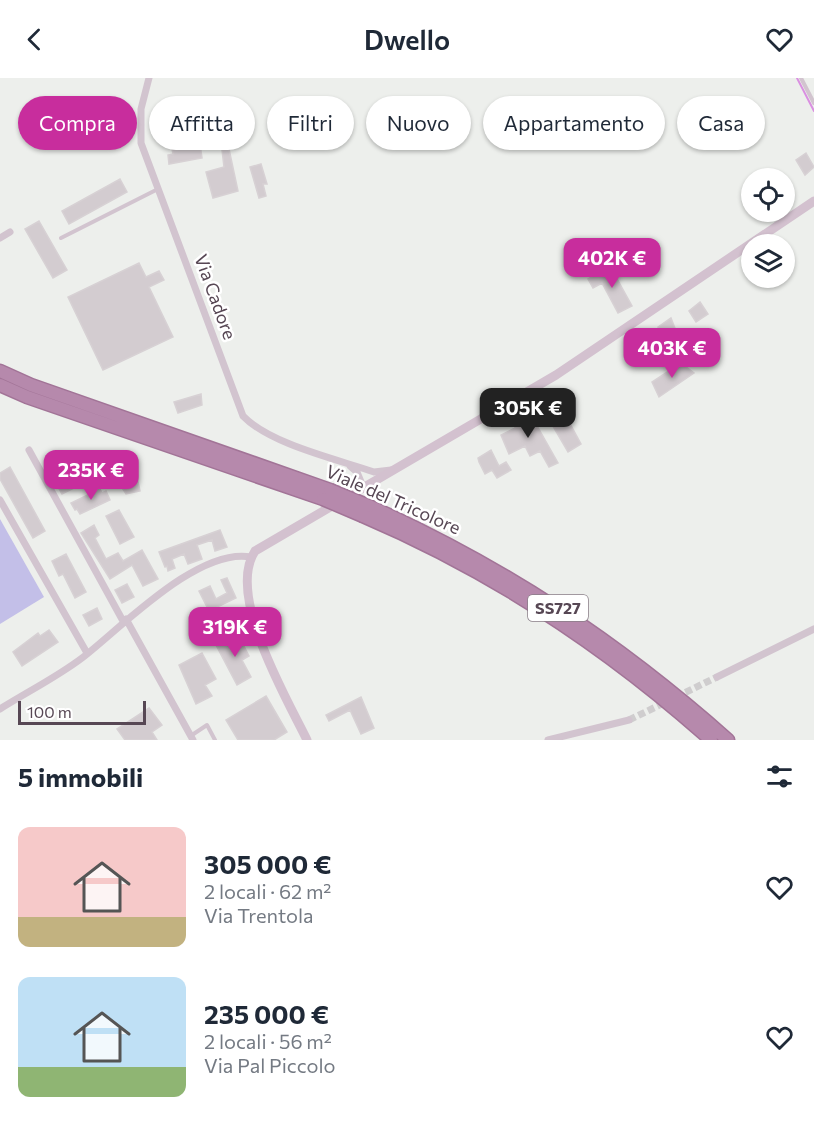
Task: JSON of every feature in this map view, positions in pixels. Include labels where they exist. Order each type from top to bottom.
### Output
[{"type":"highway","name":"Viale del Tricolore","points":[[0,371],[31,385],[327,495],[486,563],[574,617],[673,691],[728,740]]},
{"type":"highway","name":"Viale del Tricolore","points":[[0,385],[27,397],[327,495]]},
{"type":"highway","name":"Viale del Tricolore","points":[[366,511],[480,571],[569,627],[664,698],[711,740]]},
{"type":"street","name":"Via Cadore","points":[[149,78],[141,109],[141,143],[243,416],[253,426],[269,435],[374,472],[397,469]]},
{"type":"street","points":[[307,740],[252,617],[247,582],[251,557],[255,551],[556,375],[814,201]]},
{"type":"street","points":[[0,238],[10,232]]},
{"type":"street","points":[[29,450],[192,738]]},
{"type":"street","points":[[347,462],[357,472],[364,489]]},
{"type":"street","points":[[0,500],[87,653]]},
{"type":"street","points":[[0,709],[87,653],[125,620],[192,573],[238,555],[251,557]]},
{"type":"street","points":[[717,677],[814,629]]},
{"type":"street","points":[[548,740],[629,720]]},
{"type":"lane","points":[[801,78],[814,103]]},
{"type":"lane","points":[[61,238],[158,189]]},
{"type":"lane","points":[[192,738],[207,725],[215,740]]},
{"type":"shaded area","points":[[0,519],[44,597],[0,624]]},
{"type":"building","points":[[172,150],[201,150],[202,158],[169,164],[168,155],[173,154]]},
{"type":"building","points":[[222,150],[229,150],[238,191],[213,198],[206,172],[224,167]]},
{"type":"building","points":[[806,153],[814,167],[805,175],[796,160]]},
{"type":"building","points":[[261,164],[267,184],[263,184],[266,196],[259,198],[250,167]]},
{"type":"building","points":[[120,179],[127,192],[69,224],[62,211]]},
{"type":"building","points":[[39,221],[67,270],[53,278],[25,229]]},
{"type":"building","points":[[139,263],[146,277],[159,271],[164,280],[149,287],[173,337],[103,370],[68,297]]},
{"type":"building","points":[[610,266],[632,306],[618,313],[602,283],[593,288],[588,279]]},
{"type":"building","points":[[700,302],[708,314],[696,322],[689,311]]},
{"type":"building","points":[[671,318],[678,336],[672,340],[658,327]]},
{"type":"building","points":[[648,338],[666,352],[658,363],[638,350]]},
{"type":"building","points":[[681,363],[694,373],[659,397],[652,382]]},
{"type":"building","points":[[558,393],[563,403],[560,405],[581,444],[568,452],[540,404]]},
{"type":"building","points":[[201,394],[202,405],[178,413],[174,402]]},
{"type":"building","points":[[527,408],[558,463],[549,467],[540,451],[530,456],[525,446],[509,454],[501,435],[515,428],[514,424],[524,420],[520,412]]},
{"type":"building","points":[[491,450],[499,466],[506,462],[511,470],[497,478],[492,470],[485,474],[478,458]]},
{"type":"building","points":[[132,454],[140,491],[126,494],[119,483],[129,481],[121,457]]},
{"type":"building","points":[[10,467],[45,531],[33,538],[0,479],[0,473]]},
{"type":"building","points":[[79,468],[86,482],[62,494],[54,480]]},
{"type":"building","points":[[100,489],[102,493],[106,491],[110,500],[80,514],[77,509],[75,510],[71,503]]},
{"type":"building","points":[[119,510],[134,537],[120,544],[106,516]]},
{"type":"building","points":[[94,525],[99,535],[95,538],[106,559],[118,553],[123,561],[142,550],[158,579],[143,586],[132,565],[110,579],[81,533]]},
{"type":"building","points":[[220,530],[227,547],[215,551],[212,540],[197,545],[202,559],[188,564],[184,554],[172,559],[175,568],[168,571],[167,566],[165,567],[159,552]]},
{"type":"building","points":[[66,554],[86,592],[75,598],[63,574],[59,576],[52,561]]},
{"type":"building","points":[[227,578],[236,598],[209,611],[199,591],[210,586],[216,599],[227,593],[221,580]]},
{"type":"building","points":[[127,584],[134,597],[122,603],[115,590]]},
{"type":"building","points":[[97,608],[102,619],[89,626],[83,615]]},
{"type":"building","points":[[49,630],[58,642],[22,666],[13,652],[38,633],[40,636]]},
{"type":"building","points":[[237,633],[249,656],[242,660],[251,677],[237,685],[216,645]]},
{"type":"building","points":[[202,653],[216,679],[205,685],[212,696],[196,704],[179,665]]},
{"type":"building","points":[[266,696],[287,732],[274,740],[238,740],[226,720]]},
{"type":"building","points":[[361,697],[374,728],[361,734],[350,710],[329,721],[326,715]]},
{"type":"building","points":[[149,708],[162,725],[152,732],[157,740],[125,740],[117,729]]},
{"type":"waterway","points":[[797,78],[814,111]]},
{"type":"tunnel","points":[[676,697],[717,677]]},
{"type":"tunnel","points":[[629,720],[666,702]]}]
